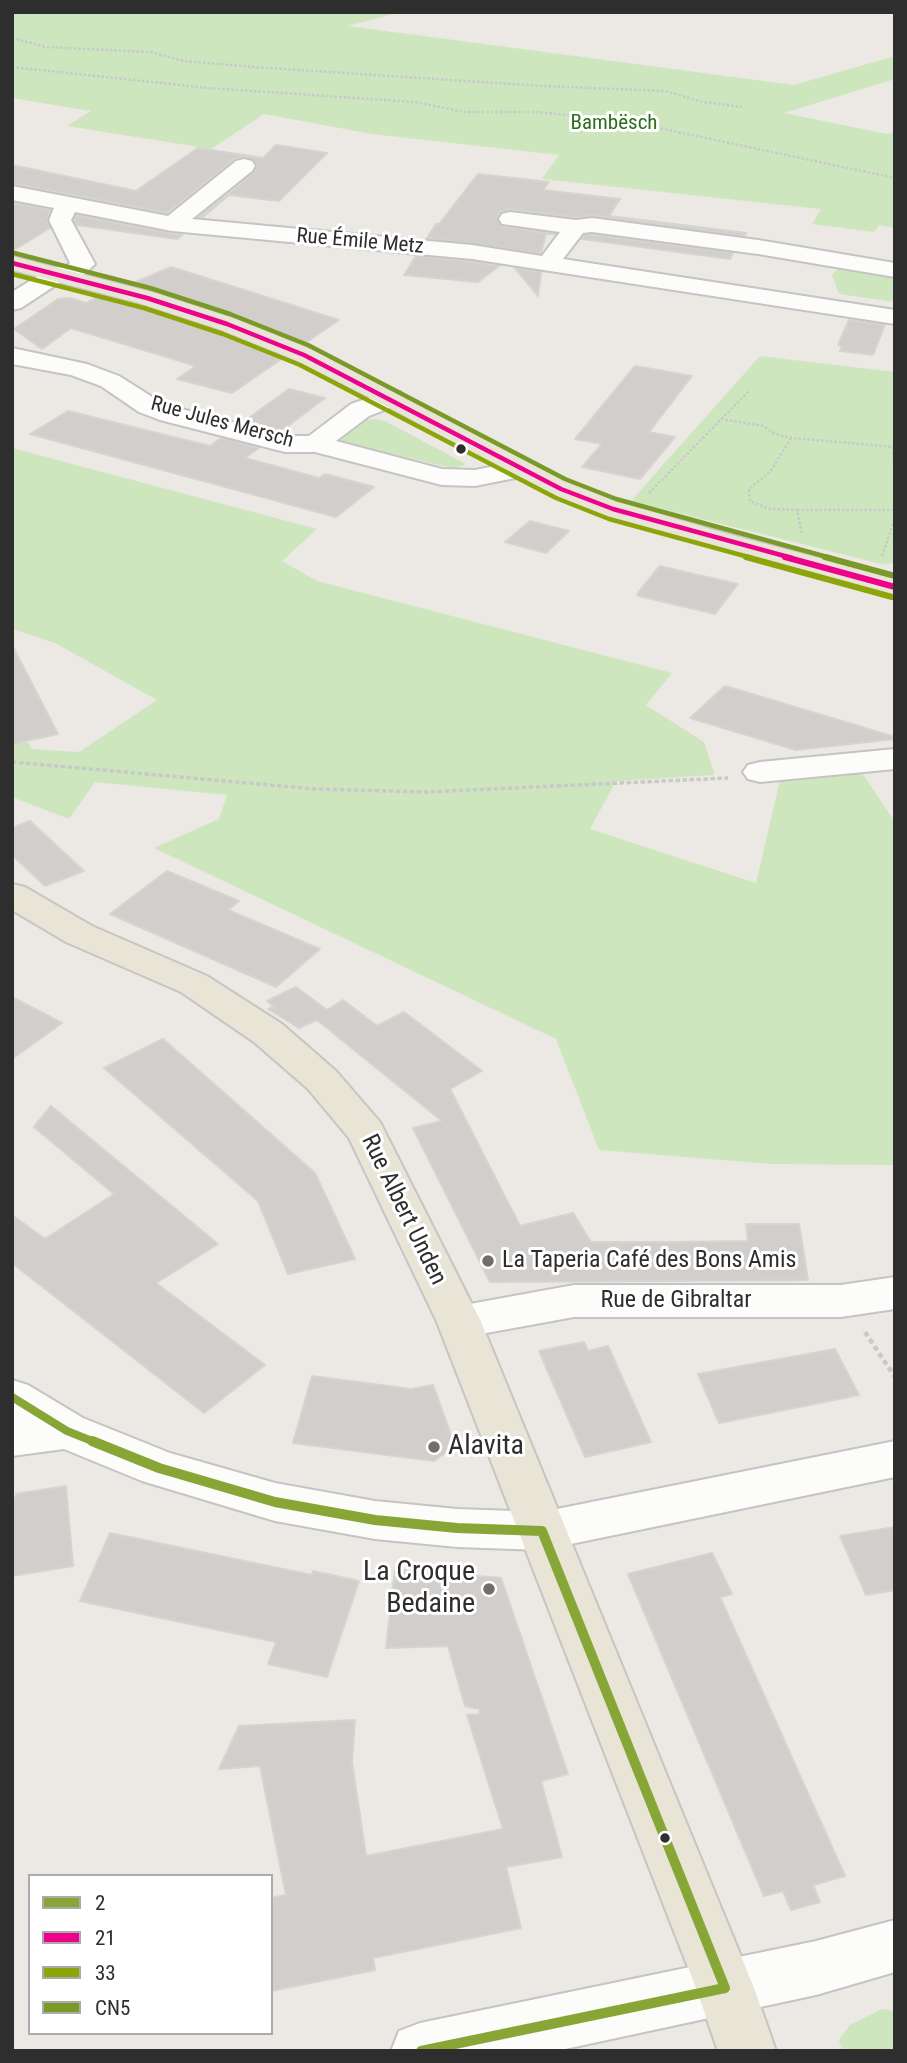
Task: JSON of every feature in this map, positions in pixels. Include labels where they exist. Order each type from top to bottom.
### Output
[{"type":"main road","points":[[12,263],[64,274],[228,324],[304,355],[561,489],[644,519],[895,587]]},
{"type":"main road","name":"Rue Albert Unden","points":[[12,895],[79,934],[194,984],[268,1033],[322,1080],[366,1132],[459,1322],[747,2051]]},
{"type":"street","points":[[172,224],[244,166]]},
{"type":"street","name":"Rue Émile Metz","points":[[12,193],[172,224],[472,252],[895,317]]},
{"type":"street","points":[[12,303],[83,264],[60,220],[66,205]]},
{"type":"street","points":[[510,219],[576,227],[592,225],[758,247],[895,270]]},
{"type":"street","points":[[548,263],[576,227]]},
{"type":"street","name":"Rue Jules Mersch","points":[[12,356],[78,369],[110,381],[148,406],[169,414],[285,444],[315,444],[442,477],[475,478],[520,469]]},
{"type":"street","points":[[315,444],[360,410],[391,398]]},
{"type":"street","points":[[744,775],[895,758]]},
{"type":"street","name":"Rue de Gibraltar","points":[[459,1322],[574,1301],[841,1301],[895,1293]]},
{"type":"street","points":[[12,1397],[67,1431],[159,1468],[275,1502],[375,1520],[457,1528],[542,1531],[895,1459]]},
{"type":"street","points":[[12,1438],[67,1431]]},
{"type":"street","points":[[420,2051],[724,1989],[895,1946]]},
{"type":"path","points":[[12,38],[46,47],[150,52],[184,61],[254,67],[543,86],[665,91],[703,102],[742,107]]},
{"type":"path","points":[[12,67],[208,88],[415,102],[464,112],[538,112],[635,123],[895,178]]},
{"type":"path","points":[[646,495],[748,391]]},
{"type":"path","points":[[720,419],[763,426],[775,434],[791,438],[894,447],[895,474]]},
{"type":"path","points":[[791,438],[769,472],[748,489],[750,501],[770,509],[895,510]]},
{"type":"path","points":[[797,510],[802,536]]},
{"type":"path","points":[[887,559],[880,555],[895,518]]},
{"type":"path","points":[[12,762],[314,789],[426,792],[744,775]]},
{"type":"path","points":[[841,1301],[881,1353],[895,1377]]},
{"type":"green space","name":"Bambësch","points":[[12,12],[401,12],[348,26],[794,85],[895,56],[895,79],[784,113],[887,134],[895,132],[895,228],[879,225],[874,232],[812,224],[821,209],[542,179],[559,155],[372,134],[264,114],[211,149],[67,126],[91,111],[12,98]]},
{"type":"green space","points":[[842,263],[895,272],[895,302],[839,294],[832,275]]},
{"type":"green space","points":[[760,356],[895,372],[895,563],[881,564],[631,501]]},
{"type":"green space","points":[[366,420],[385,421],[466,464],[455,469],[340,441],[342,432]]},
{"type":"green space","points":[[12,448],[317,529],[282,561],[317,581],[672,673],[646,705],[704,742],[715,775],[616,781],[590,829],[756,883],[781,776],[860,770],[895,822],[895,1165],[771,1164],[599,1150],[556,1039],[154,848],[219,819],[227,795],[95,782],[69,819],[12,797],[12,744],[27,741],[32,749],[79,752],[157,700],[55,643],[12,629]]},
{"type":"green space","points":[[882,2009],[895,2011],[895,2051],[842,2051],[839,2040],[850,2025]]},
{"type":"building","points":[[276,145],[327,153],[279,201],[229,195],[203,217],[199,217],[254,173],[257,167],[254,160],[245,156],[234,159],[167,213],[12,183],[12,165],[136,191],[198,148],[263,158]]},
{"type":"building","points":[[478,174],[549,182],[543,190],[620,199],[609,216],[746,233],[744,236],[592,215],[576,217],[510,209],[501,211],[497,218],[502,227],[555,234],[546,234],[541,253],[427,238]]},
{"type":"building","points":[[12,203],[50,210],[47,219],[50,228],[12,251]]},
{"type":"building","points":[[76,215],[182,235],[177,239],[77,225],[74,220]]},
{"type":"building","points":[[584,235],[733,253],[730,259],[582,239]]},
{"type":"building","points":[[416,256],[499,266],[478,282],[404,275]]},
{"type":"building","points":[[171,267],[339,320],[304,344],[237,317],[131,284]]},
{"type":"building","points":[[515,268],[541,272],[538,296]]},
{"type":"building","points":[[101,296],[217,331],[283,358],[232,393],[177,379],[196,366],[71,328],[42,349],[14,329],[58,299],[70,298],[86,303]]},
{"type":"building","points":[[849,320],[885,325],[873,355],[840,351],[842,346],[838,345]]},
{"type":"building","points":[[635,366],[692,376],[649,432],[675,437],[640,479],[582,467],[602,444],[575,439]]},
{"type":"building","points":[[289,389],[325,398],[280,432],[243,422]]},
{"type":"building","points":[[68,411],[210,446],[221,438],[259,448],[245,458],[319,478],[325,474],[374,487],[336,517],[30,434]]},
{"type":"building","points":[[530,521],[569,531],[546,553],[505,542]]},
{"type":"building","points":[[660,566],[738,584],[715,614],[639,596],[637,594]]},
{"type":"building","points":[[12,645],[58,734],[12,744]]},
{"type":"building","points":[[725,686],[895,739],[796,750],[690,718]]},
{"type":"building","points":[[30,821],[84,871],[45,886],[12,855],[12,828]]},
{"type":"building","points":[[167,871],[239,901],[228,910],[320,949],[276,987],[110,914]]},
{"type":"building","points":[[296,987],[327,1010],[343,1000],[377,1026],[404,1012],[482,1071],[450,1089],[520,1226],[573,1213],[591,1242],[678,1242],[748,1241],[746,1224],[799,1224],[808,1280],[490,1282],[413,1128],[442,1121],[317,1020],[299,1028],[268,1009],[274,1007],[267,1001]]},
{"type":"building","points":[[12,997],[62,1023],[12,1059]]},
{"type":"building","points":[[163,1039],[315,1173],[355,1259],[288,1274],[258,1201],[104,1068]]},
{"type":"building","points":[[51,1106],[218,1244],[156,1283],[265,1365],[204,1413],[12,1263],[12,1215],[45,1239],[114,1194],[34,1127]]},
{"type":"building","points":[[584,1342],[588,1351],[608,1346],[651,1442],[585,1457],[539,1351]]},
{"type":"building","points":[[835,1349],[859,1395],[719,1423],[698,1374]]},
{"type":"building","points":[[312,1376],[411,1389],[433,1385],[455,1446],[434,1461],[293,1443]]},
{"type":"building","points":[[66,1486],[73,1566],[12,1576],[12,1498],[16,1497],[16,1494]]},
{"type":"building","points":[[895,1527],[895,1590],[866,1595],[840,1536]]},
{"type":"building","points":[[110,1533],[312,1575],[313,1571],[359,1581],[327,1677],[268,1664],[276,1642],[80,1601]]},
{"type":"building","points":[[712,1553],[732,1594],[720,1597],[845,1876],[813,1885],[820,1902],[791,1910],[783,1891],[764,1896],[628,1574]]},
{"type":"building","points":[[395,1569],[501,1578],[568,1774],[541,1781],[562,1857],[506,1867],[521,1928],[373,1958],[375,1970],[273,1991],[273,1898],[286,1895],[260,1766],[219,1769],[239,1726],[355,1720],[352,1762],[366,1856],[503,1829],[467,1715],[479,1714],[480,1709],[465,1706],[448,1646],[386,1648]]},
{"type":"transit line","name":"CN5","points":[[14,253],[150,288],[230,314],[308,345],[565,479],[616,499],[895,576]]},
{"type":"transit line","name":"21","points":[[12,263],[147,298],[227,324],[304,355],[561,489],[613,509],[895,587]]},
{"type":"transit line","name":"33","points":[[12,274],[144,308],[223,334],[300,365],[556,498],[609,519],[892,597]]},
{"type":"transit line","name":"2","points":[[12,1397],[67,1431],[159,1468],[275,1502],[375,1520],[457,1528],[542,1531]]},
{"type":"transit line","name":"2","points":[[542,1531],[725,1988]]},
{"type":"transit line","name":"2","points":[[421,2051],[725,1988]]},
{"type":"place","name":"La Taperia Café des Bons Amis","points":[[488,1261]]},
{"type":"place","name":"Alavita","points":[[434,1447]]},
{"type":"place","name":"La Croque Bedaine","points":[[489,1589]]}]
